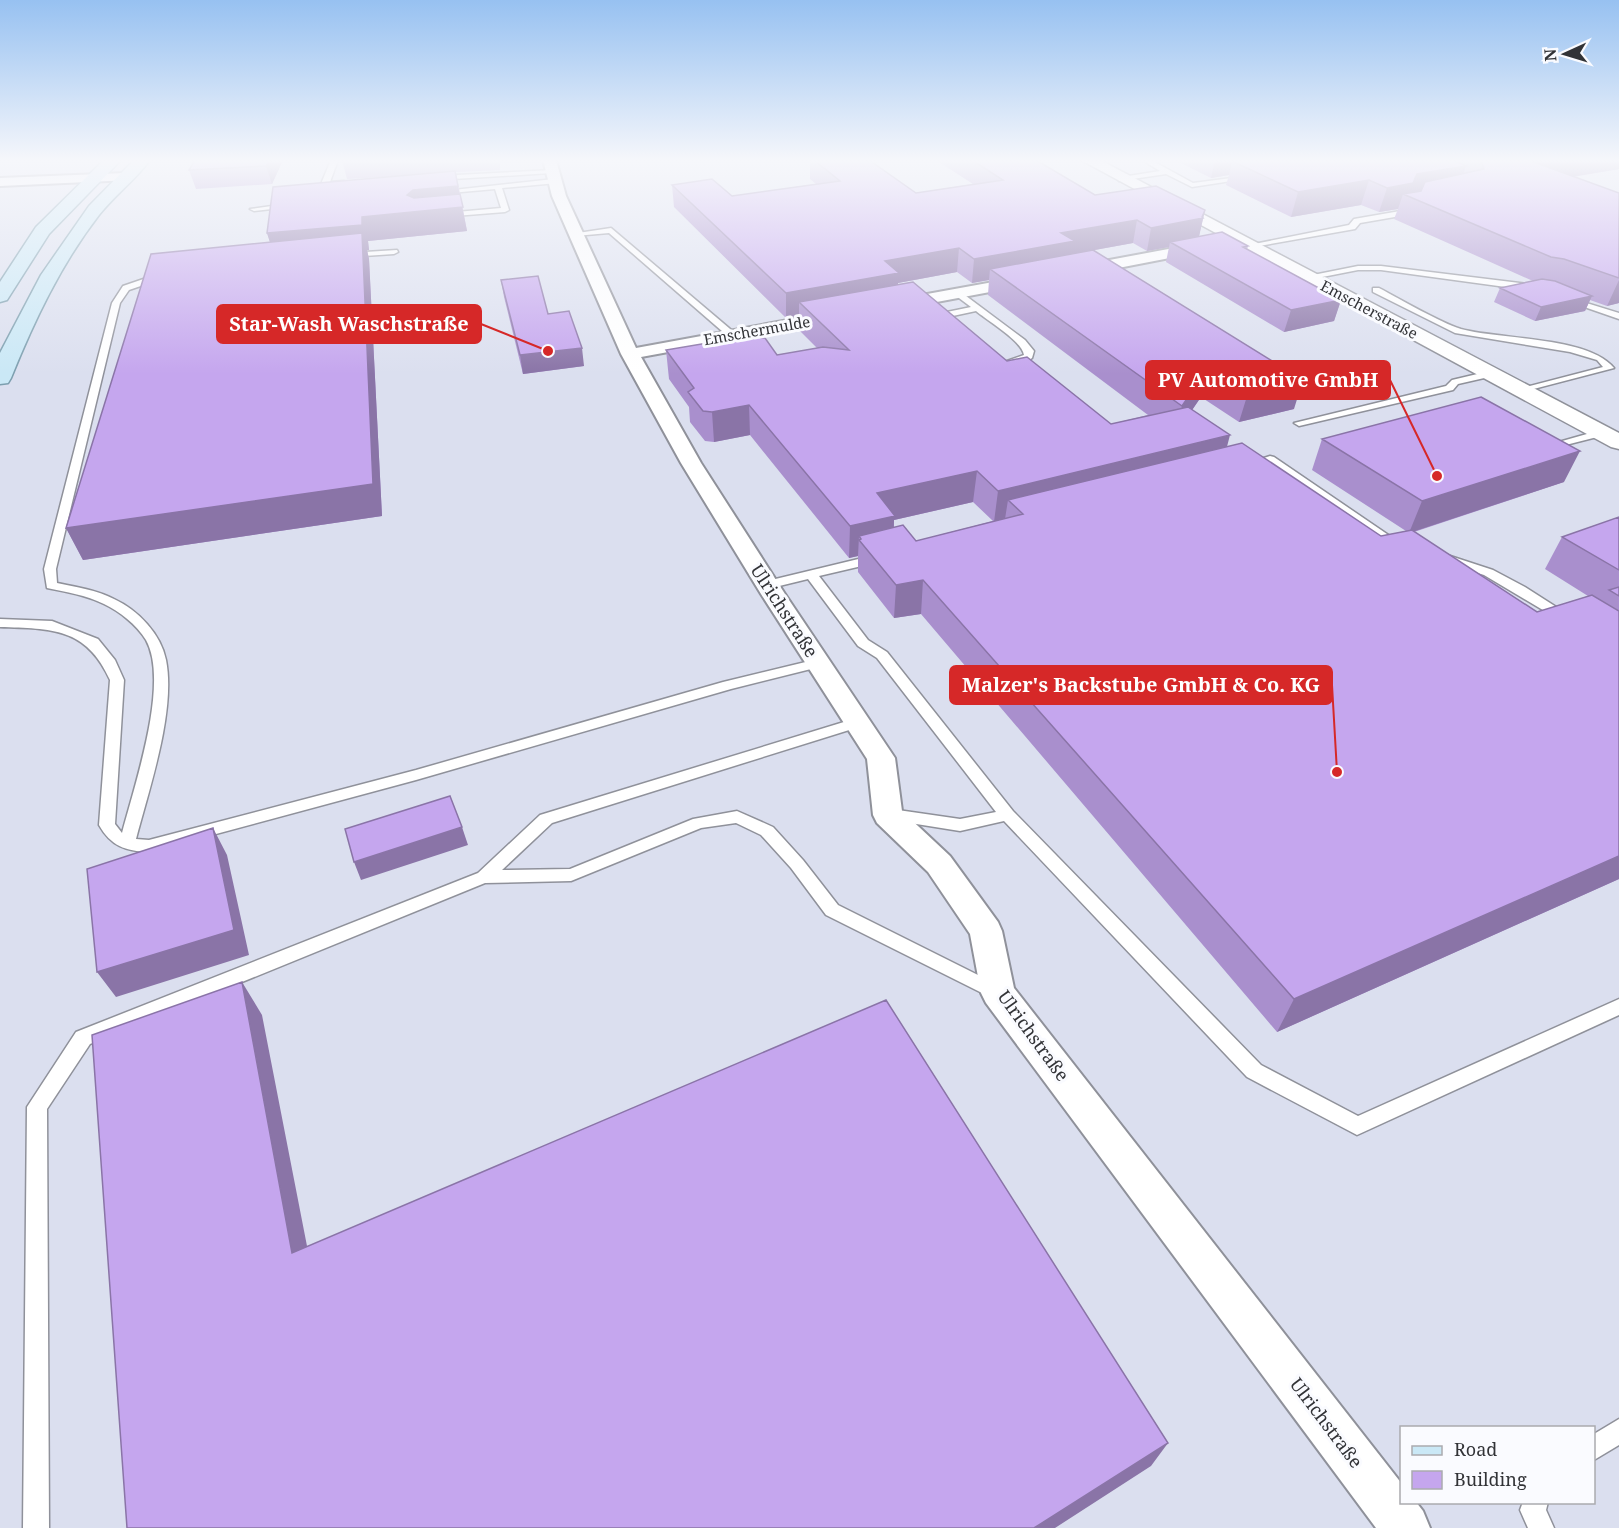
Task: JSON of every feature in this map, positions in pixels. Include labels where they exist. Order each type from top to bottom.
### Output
[{"type":"main road","points":[[0,296],[42,231]]},
{"type":"main road","points":[[0,378],[22,328],[53,272],[79,231]]},
{"type":"street","name":"Emscherstraße","points":[[1221,231],[1610,437]]},
{"type":"street","name":"Ulrichstraße","points":[[575,234],[630,354],[691,463],[767,585],[881,758],[888,815],[939,864],[986,931],[998,993],[1406,1528]]},
{"type":"street","points":[[1064,274],[1243,243]]},
{"type":"street","points":[[877,309],[1040,278]]},
{"type":"street","name":"Emschermulde","points":[[630,354],[854,313]]},
{"type":"lane","points":[[575,234],[599,231]]},
{"type":"lane","points":[[612,231],[725,327],[732,336]]},
{"type":"lane","points":[[1243,243],[1323,231]]},
{"type":"lane","points":[[336,256],[394,252]]},
{"type":"lane","points":[[1307,277],[1358,268],[1381,268],[1464,277],[1551,291]]},
{"type":"lane","points":[[127,844],[154,735],[161,693],[159,666],[153,641],[126,612],[109,601],[51,585],[50,569],[116,303],[126,288],[147,279],[177,272]]},
{"type":"lane","points":[[1376,290],[1458,331],[1572,349],[1600,358],[1610,368],[1521,391]]},
{"type":"lane","points":[[958,293],[1022,342],[1029,351],[1029,356],[1023,360],[1004,363],[1017,373]]},
{"type":"lane","points":[[1562,295],[1619,316]]},
{"type":"lane","points":[[949,328],[940,321],[941,316],[978,308]]},
{"type":"lane","points":[[1299,423],[1449,388],[1455,382],[1490,374]]},
{"type":"lane","points":[[1532,451],[1610,437]]},
{"type":"lane","points":[[1236,468],[1270,459],[1401,548],[1456,559],[1495,573],[1581,627]]},
{"type":"lane","points":[[767,585],[892,555]]},
{"type":"lane","points":[[812,575],[863,643],[882,655],[1007,815],[1254,1071],[1357,1126],[1619,1007]]},
{"type":"lane","points":[[0,623],[52,625],[93,642],[108,660],[117,680],[107,825],[115,838],[127,844],[149,846],[416,775],[728,685],[818,663]]},
{"type":"lane","points":[[484,877],[546,819],[857,723]]},
{"type":"lane","points":[[888,815],[960,825],[1007,815]]},
{"type":"lane","points":[[36,1528],[37,1107],[83,1038],[484,877],[571,875],[699,823],[737,817],[767,831],[797,864],[832,910],[998,993]]},
{"type":"lane","points":[[1595,1447],[1619,1431]]},
{"type":"lane","points":[[1536,1504],[1533,1510],[1541,1528]]},
{"type":"shaded area","points":[[0,231],[1619,231],[1619,1528],[0,1528]]},
{"type":"building","points":[[721,231],[1071,231],[1061,233],[1075,241],[974,259],[959,248],[885,261],[899,273],[786,293]]},
{"type":"building","points":[[1491,231],[1619,231],[1619,278],[1564,259],[1551,257]]},
{"type":"building","points":[[1222,232],[1248,246],[1243,247],[1341,300],[1291,310],[1170,242]]},
{"type":"building","points":[[362,233],[373,484],[66,528],[151,254]]},
{"type":"building","points":[[1093,250],[1303,380],[1248,393],[1208,368],[1182,406],[990,269]]},
{"type":"building","points":[[538,276],[548,314],[569,311],[582,348],[520,355],[501,280]]},
{"type":"building","points":[[1542,279],[1555,281],[1592,296],[1541,307],[1500,288]]},
{"type":"building","points":[[913,282],[1007,361],[1027,357],[1111,424],[1188,407],[1230,435],[998,491],[977,471],[877,493],[895,516],[850,526],[749,405],[712,412],[703,411],[688,392],[694,388],[666,350],[749,336],[765,338],[777,355],[823,347],[849,350],[799,302]]},
{"type":"building","points":[[1481,397],[1580,451],[1422,501],[1322,439]]},
{"type":"building","points":[[1242,443],[1381,536],[1412,530],[1537,612],[1592,595],[1619,611],[1619,856],[1294,999],[923,580],[896,585],[859,540],[861,539],[859,536],[903,525],[916,541],[1023,514],[1008,500]]},
{"type":"building","points":[[1619,517],[1619,570],[1562,537]]},
{"type":"building","points":[[1619,587],[1619,596],[1609,590]]},
{"type":"building","points":[[450,796],[462,827],[354,862],[345,829]]},
{"type":"building","points":[[213,828],[234,930],[97,972],[87,869]]},
{"type":"building","points":[[242,982],[292,1253],[886,1000],[1168,1443],[1034,1528],[127,1528],[92,1035]]},
{"type":"place","name":"Star-Wash Waschstraße","points":[[548,351]]},
{"type":"place","name":"PV Automotive GmbH","points":[[1437,476]]},
{"type":"place","name":"Malzer's Backstube GmbH & Co. KG","points":[[1337,772]]}]
